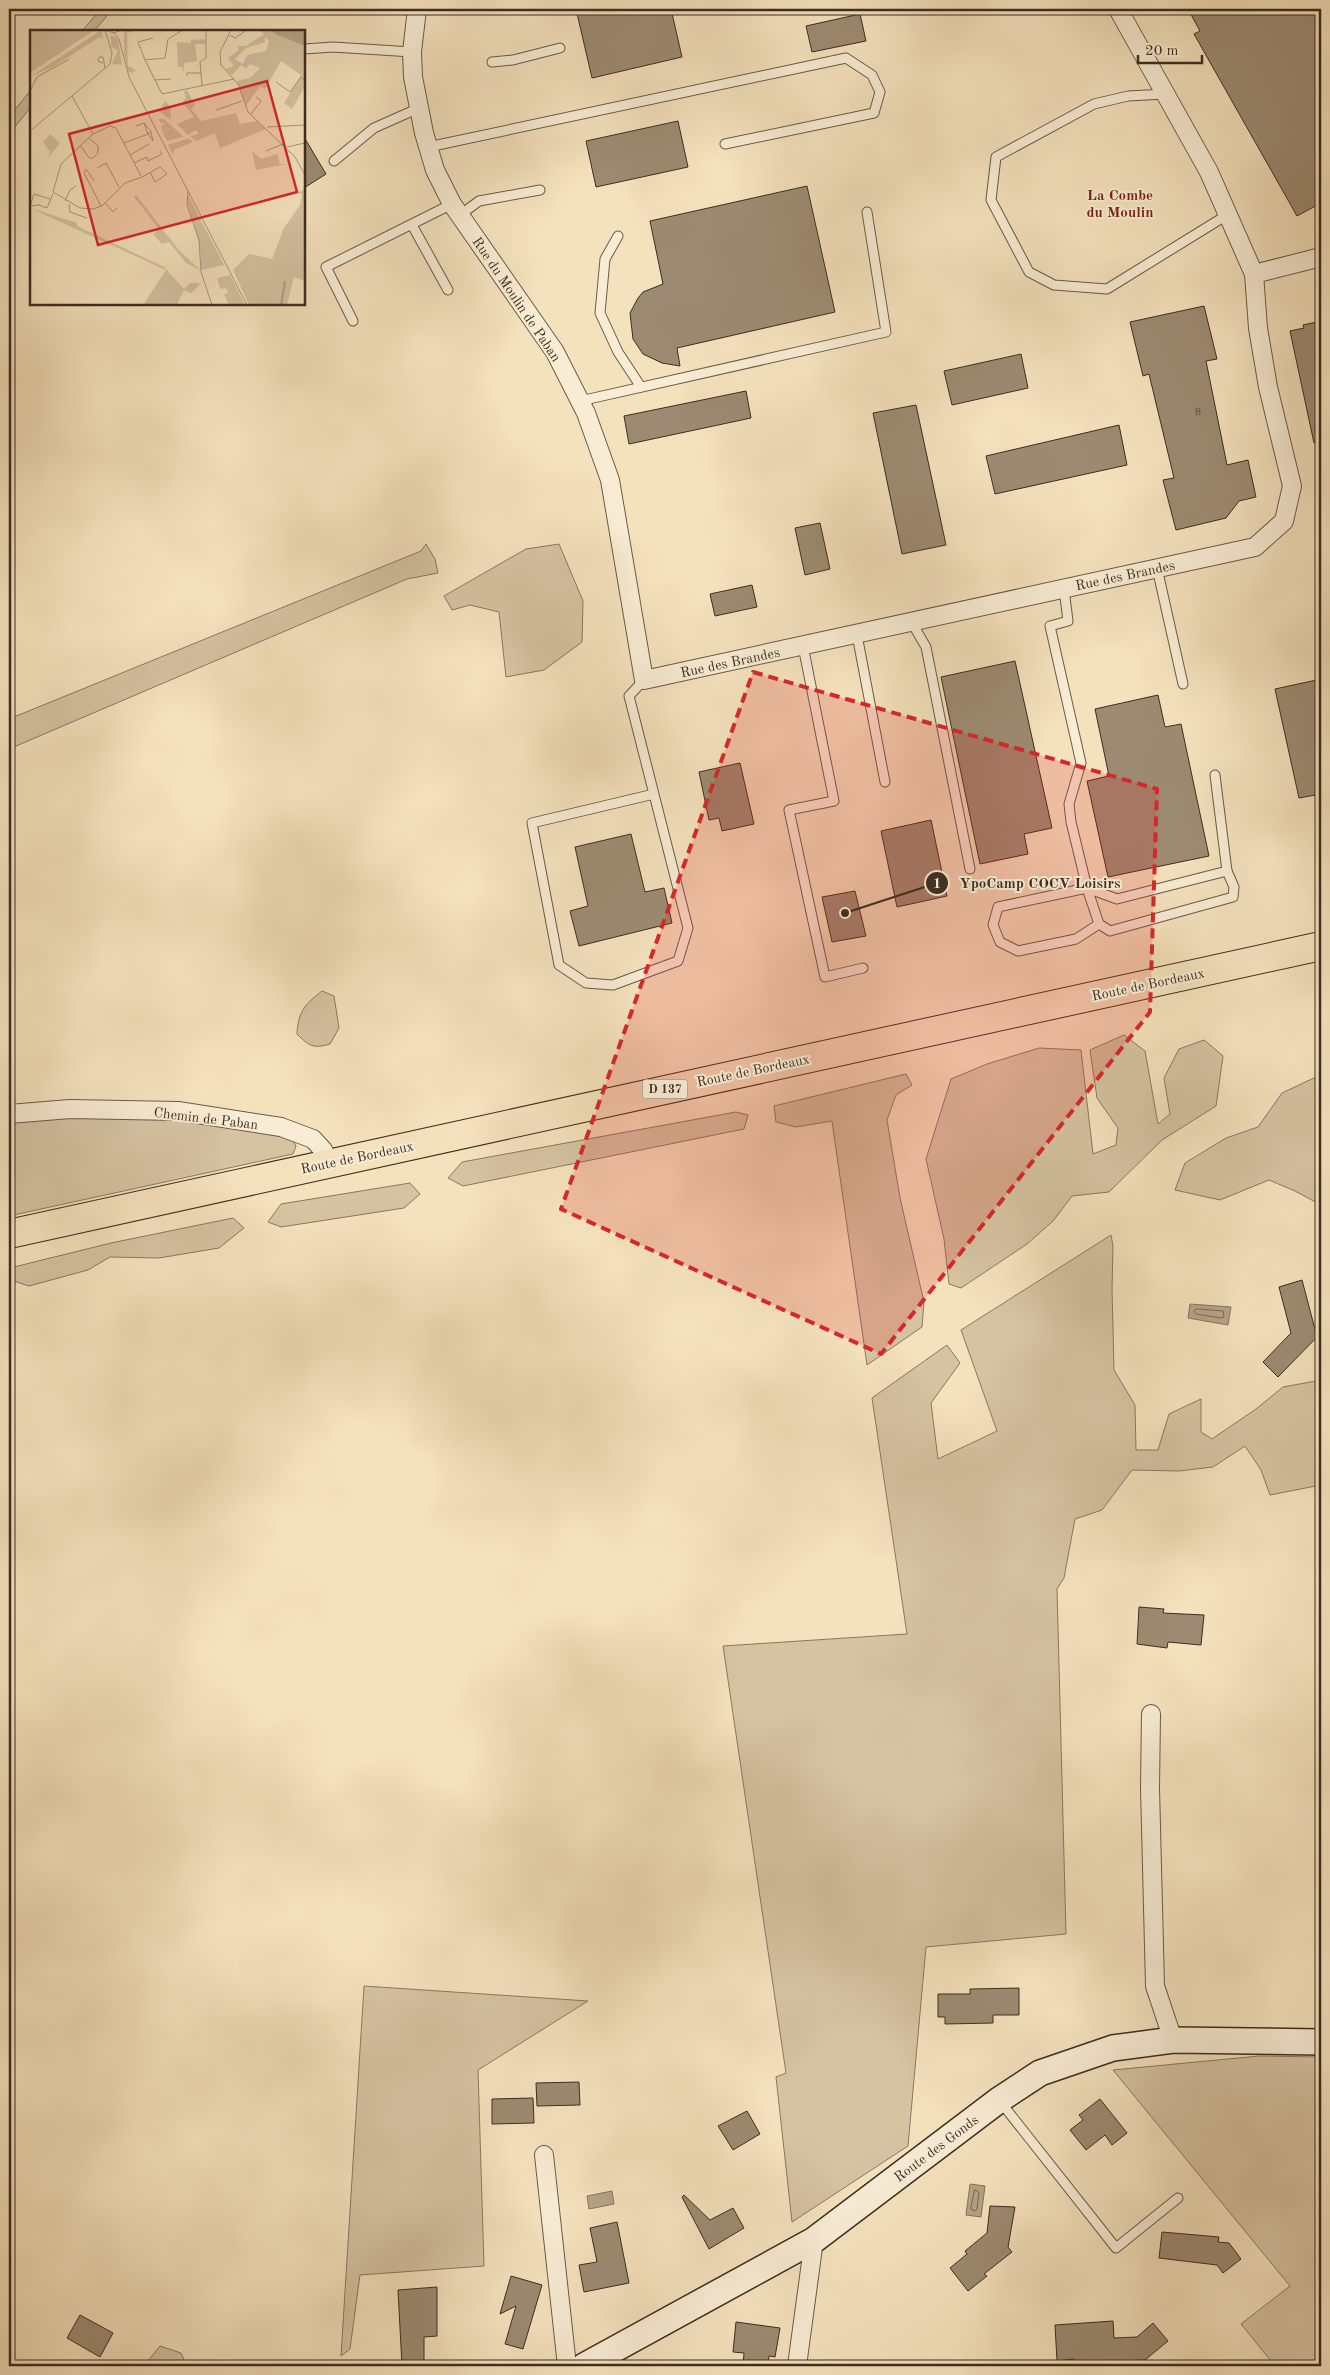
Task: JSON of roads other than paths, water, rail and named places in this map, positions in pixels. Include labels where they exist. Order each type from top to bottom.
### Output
[{"type":"main road","name":"Route de Bordeaux","points":[[9,1234],[330,1162],[1321,946]]},
{"type":"street","name":"Rue du Moulin de Paban","points":[[417,9],[412,52],[413,77],[428,147],[435,170],[456,210],[555,352],[580,401],[610,480],[644,680]]},
{"type":"street","points":[[1118,9],[1209,172],[1254,274],[1321,257]]},
{"type":"street","name":"Rue des Brandes","points":[[644,680],[858,635],[1255,547],[1284,522],[1292,486],[1268,386],[1258,328],[1254,274]]},
{"type":"street","name":"Chemin de Paban","points":[[9,1114],[70,1109],[178,1111],[281,1127],[313,1139],[323,1150],[330,1162]]},
{"type":"street","points":[[1151,1714],[1150,1788],[1155,1986],[1173,2040]]},
{"type":"street","name":"Route des Gonds","points":[[584,2366],[814,2240],[999,2100],[1040,2073],[1113,2048],[1173,2040],[1321,2042]]},
{"type":"street","points":[[544,2155],[567,2366]]},
{"type":"street","points":[[797,2366],[814,2240]]},
{"type":"lane","points":[[305,49],[333,47],[412,52]]},
{"type":"lane","points":[[492,62],[514,60],[560,48]]},
{"type":"lane","points":[[428,147],[846,58],[872,75],[880,92],[874,113],[725,144]]},
{"type":"lane","points":[[1165,94],[1128,96],[1094,104],[996,157],[991,200],[1029,272],[1054,285],[1107,289],[1228,215]]},
{"type":"lane","points":[[334,161],[374,128],[419,108]]},
{"type":"lane","points":[[354,321],[326,267],[412,225],[479,202],[540,190]]},
{"type":"lane","points":[[580,401],[886,332],[867,212]]},
{"type":"lane","points":[[412,225],[448,290]]},
{"type":"lane","points":[[618,236],[605,259],[600,313],[618,352],[641,387]]},
{"type":"lane","points":[[1157,568],[1183,684]]},
{"type":"lane","points":[[1064,589],[1068,621],[1050,626],[1081,763],[1070,804],[1071,822],[1087,888],[1099,924],[1110,931],[1232,897],[1234,887],[1227,871],[1215,775]]},
{"type":"lane","points":[[912,623],[926,648],[970,869]]},
{"type":"lane","points":[[858,635],[885,782]]},
{"type":"lane","points":[[803,646],[834,801],[789,810],[825,977],[863,968]]},
{"type":"lane","points":[[644,680],[629,696],[654,794],[688,928],[678,961],[613,984],[586,983],[559,965],[532,823],[654,794]]},
{"type":"lane","points":[[1099,924],[1076,939],[1018,951],[1000,942],[993,925],[998,907],[1087,888],[1117,899],[1227,871]]},
{"type":"lane","points":[[999,2100],[1116,2248],[1178,2198]]},
{"type":"water","points":[[1190,1304],[1231,1307],[1228,1325],[1188,1318]]},
{"type":"water","points":[[970,2184],[985,2186],[981,2217],[966,2215]]},
{"type":"water","points":[[612,2191],[614,2204],[589,2209],[587,2196]]},
{"type":"place","name":"YpoCamp COCV Loisirs","points":[[845,913]]},
{"type":"district","name":"La Combe du Moulin","points":[[1120,204]]}]
